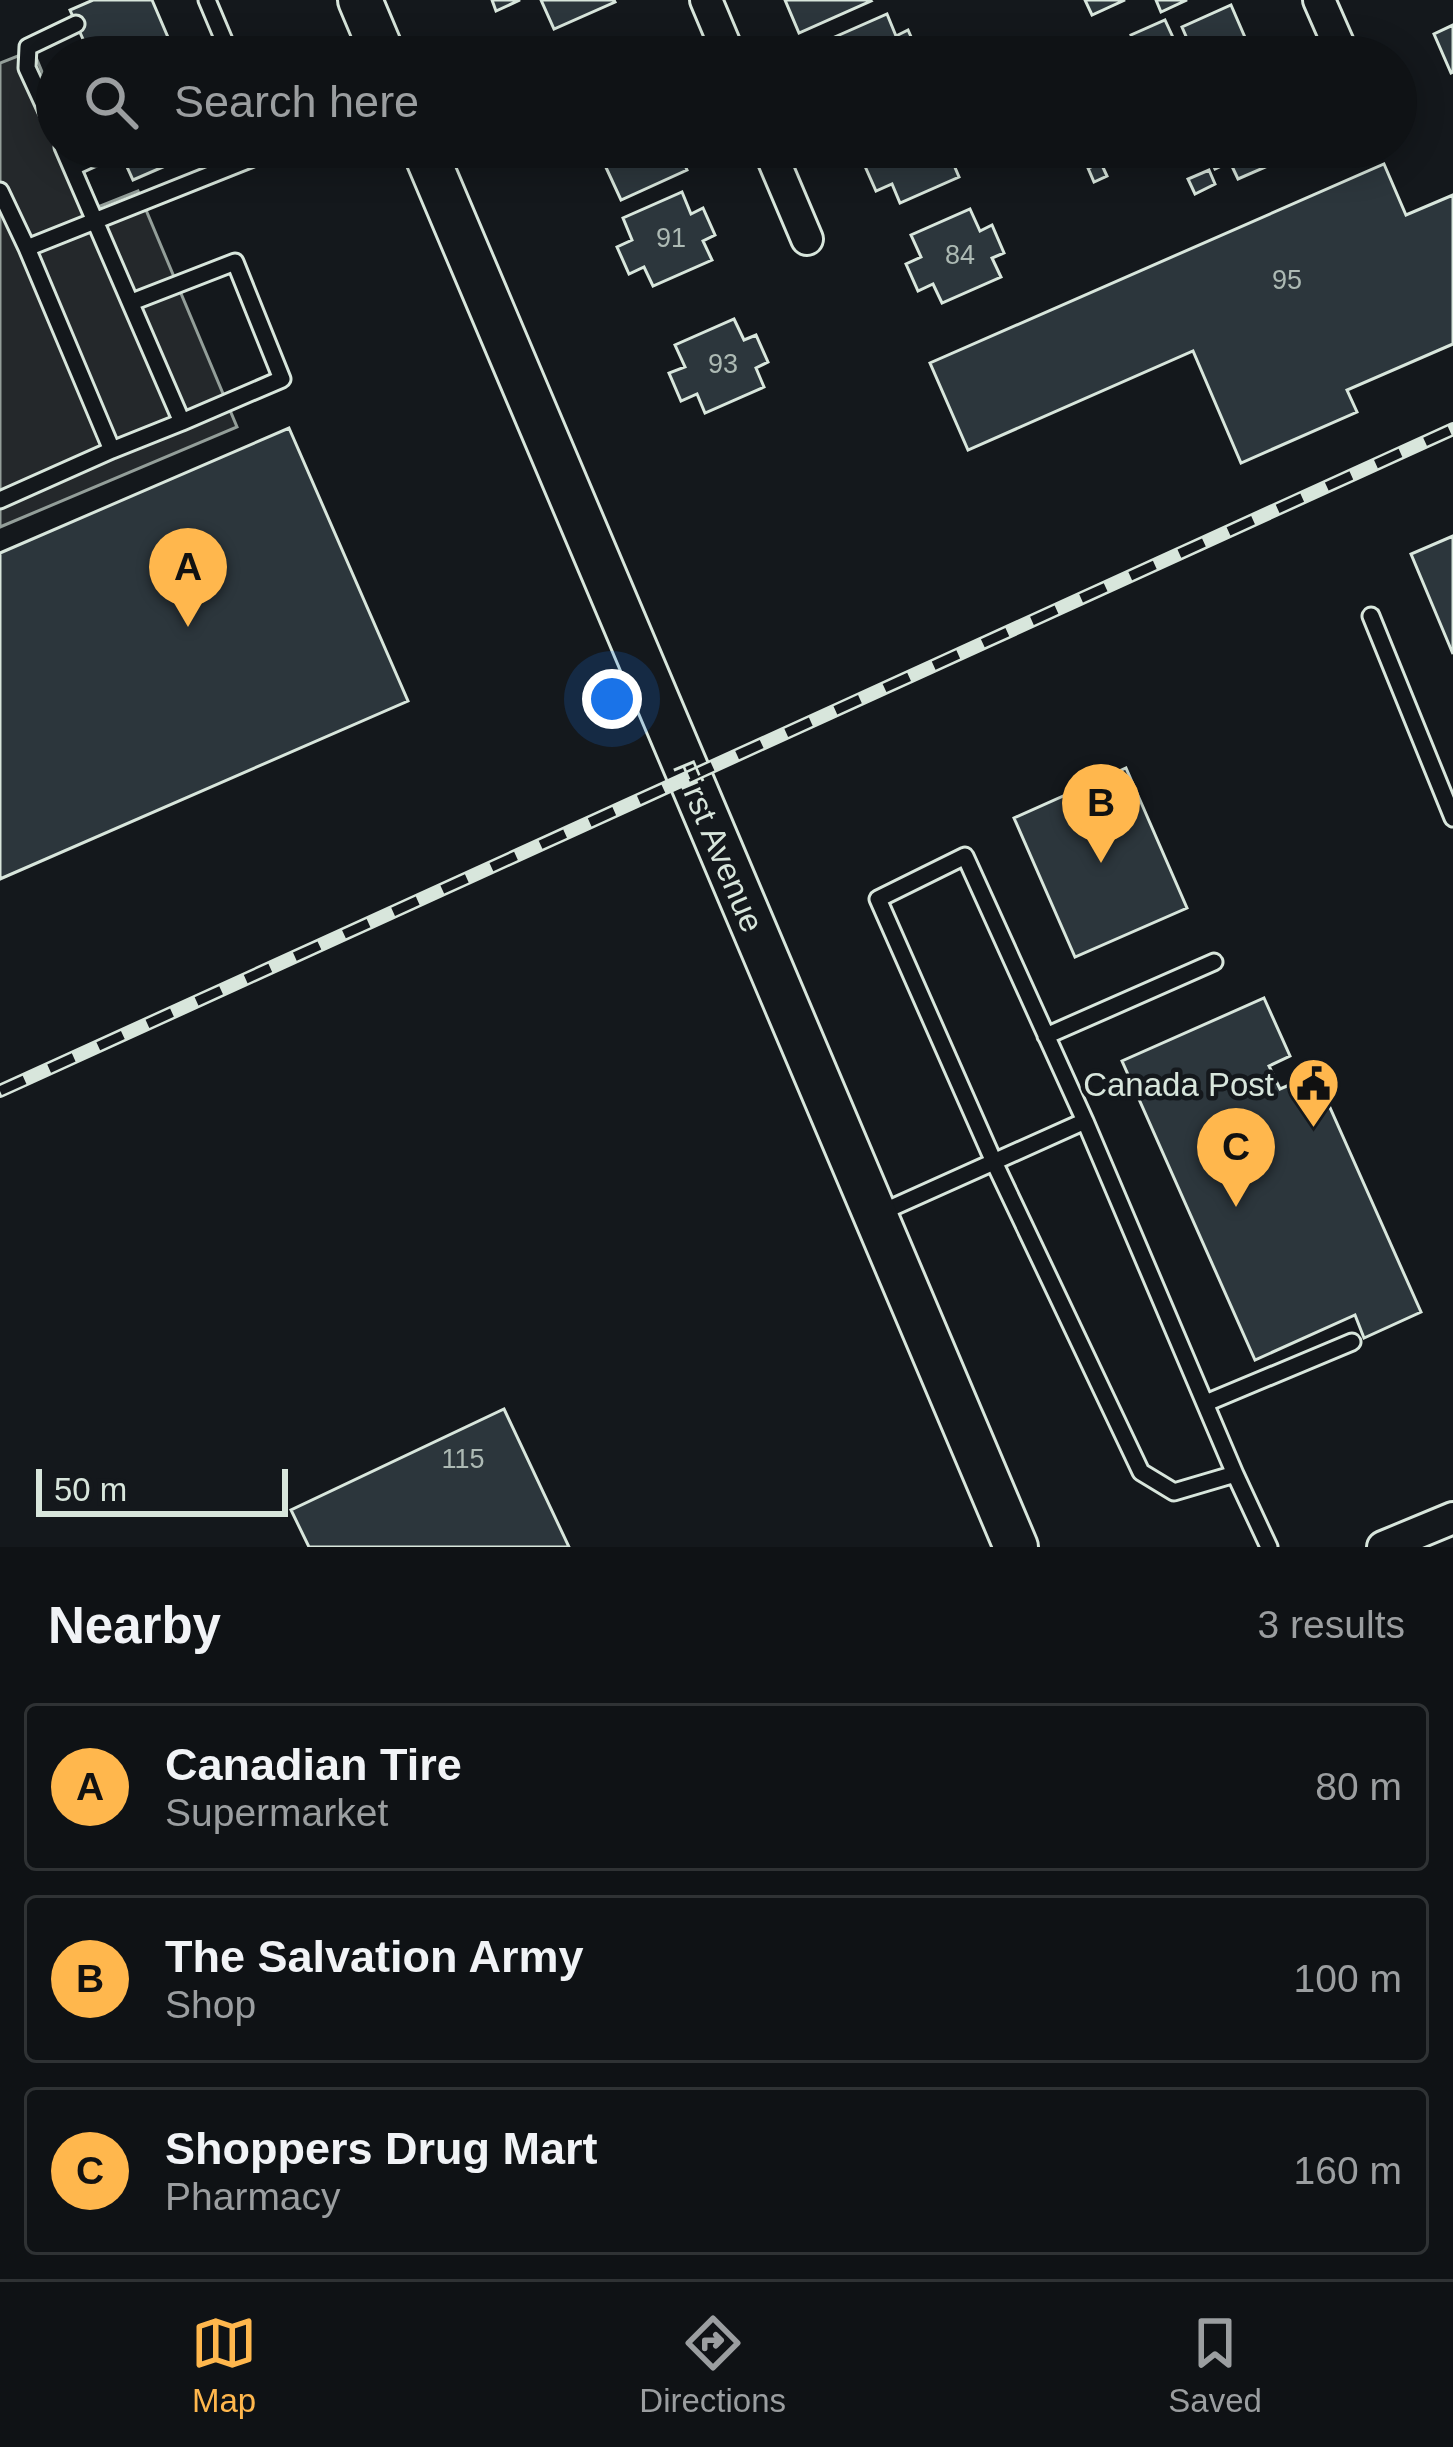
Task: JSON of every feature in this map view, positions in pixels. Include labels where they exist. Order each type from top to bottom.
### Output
[{"type":"main road","points":[[360,0],[375,36]]},
{"type":"main road","name":"First Avenue","points":[[432,168],[1016,1547]]},
{"type":"street","points":[[706,0],[721,36]]},
{"type":"street","points":[[1319,0],[1335,36]]},
{"type":"street","points":[[777,168],[806,239]]},
{"type":"street","points":[[1383,1547],[1453,1518]]},
{"type":"lane","points":[[207,0],[219,36]]},
{"type":"lane","points":[[51,36],[76,24]]},
{"type":"lane","points":[[36,43],[28,47],[27,68],[36,87]]},
{"type":"lane","points":[[73,168],[182,422]]},
{"type":"lane","points":[[27,248],[225,168]]},
{"type":"lane","points":[[0,191],[112,451]]},
{"type":"lane","points":[[0,500],[282,379],[235,262],[132,302]]},
{"type":"lane","points":[[1371,616],[1445,774],[1453,818]]},
{"type":"lane","points":[[1235,1474],[1174,1492],[1141,1472],[994,1162],[878,899],[965,856],[1269,1547]]},
{"type":"lane","points":[[1046,1036],[1214,962]]},
{"type":"lane","points":[[877,1214],[1084,1121]]},
{"type":"lane","points":[[1206,1403],[1352,1342]]},
{"type":"shaded area","points":[[33,50],[36,57],[36,168],[82,168],[98,207],[138,191],[237,427],[0,527],[0,63]]},
{"type":"building","points":[[93,0],[152,0],[167,36],[82,36],[70,10]]},
{"type":"building","points":[[492,0],[520,0],[496,11]]},
{"type":"building","points":[[541,0],[614,0],[615,2],[554,29]]},
{"type":"building","points":[[785,0],[870,0],[871,1],[799,33]]},
{"type":"building","points":[[1085,0],[1125,0],[1092,15]]},
{"type":"building","points":[[1156,0],[1187,0],[1161,12]]},
{"type":"building","points":[[1231,5],[1244,36],[1186,36],[1182,27]]},
{"type":"building","points":[[887,14],[896,36],[837,36]]},
{"type":"building","points":[[1165,20],[1172,36],[1131,36]]},
{"type":"building","points":[[1453,25],[1453,72],[1451,73],[1434,34]]},
{"type":"building","points":[[128,168],[161,168],[133,180]]},
{"type":"building","points":[[606,168],[686,168],[687,170],[621,200]]},
{"type":"building","points":[[866,168],[955,168],[959,177],[900,203],[892,184],[876,191]]},
{"type":"building","points":[[1088,168],[1103,168],[1107,176],[1094,182]]},
{"type":"building","points":[[1233,168],[1263,168],[1238,179]]},
{"type":"building","points":[[1375,168],[1386,168],[1406,215],[1453,195],[1453,344],[1347,390],[1357,412],[1241,463],[1193,351],[968,450],[930,363]]},
{"type":"building","points":[[1209,170],[1215,184],[1195,194],[1188,179]]},
{"type":"building","points":[[682,192],[691,214],[703,208],[715,235],[703,241],[712,260],[653,286],[644,267],[629,274],[617,247],[632,240],[623,218]]},
{"type":"building","points":[[970,209],[980,231],[992,225],[1004,253],[992,258],[1001,277],[942,303],[933,284],[918,291],[906,264],[921,257],[911,235]]},
{"type":"building","points":[[734,319],[744,340],[756,335],[768,362],[756,368],[764,387],[705,413],[697,394],[681,401],[669,373],[685,367],[675,345]]},
{"type":"building","points":[[289,428],[408,701],[0,879],[0,553]]},
{"type":"building","points":[[1453,536],[1453,654],[1411,554]]},
{"type":"building","points":[[1126,768],[1187,908],[1075,957],[1014,818]]},
{"type":"building","points":[[1264,998],[1290,1056],[1269,1066],[1280,1089],[1315,1074],[1421,1312],[1364,1338],[1355,1315],[1255,1360],[1122,1061]]},
{"type":"building","points":[[504,1409],[569,1547],[309,1547],[291,1510]]},
{"type":"railway","points":[[0,1091],[1453,429]]},
{"type":"place","name":"Canadian Tire","points":[[188,627]]},
{"type":"place","name":"The Salvation Army","points":[[1101,863]]},
{"type":"place","name":"Canada Post","points":[[1313,1130]]},
{"type":"place","name":"Shoppers Drug Mart","points":[[1236,1207]]}]
